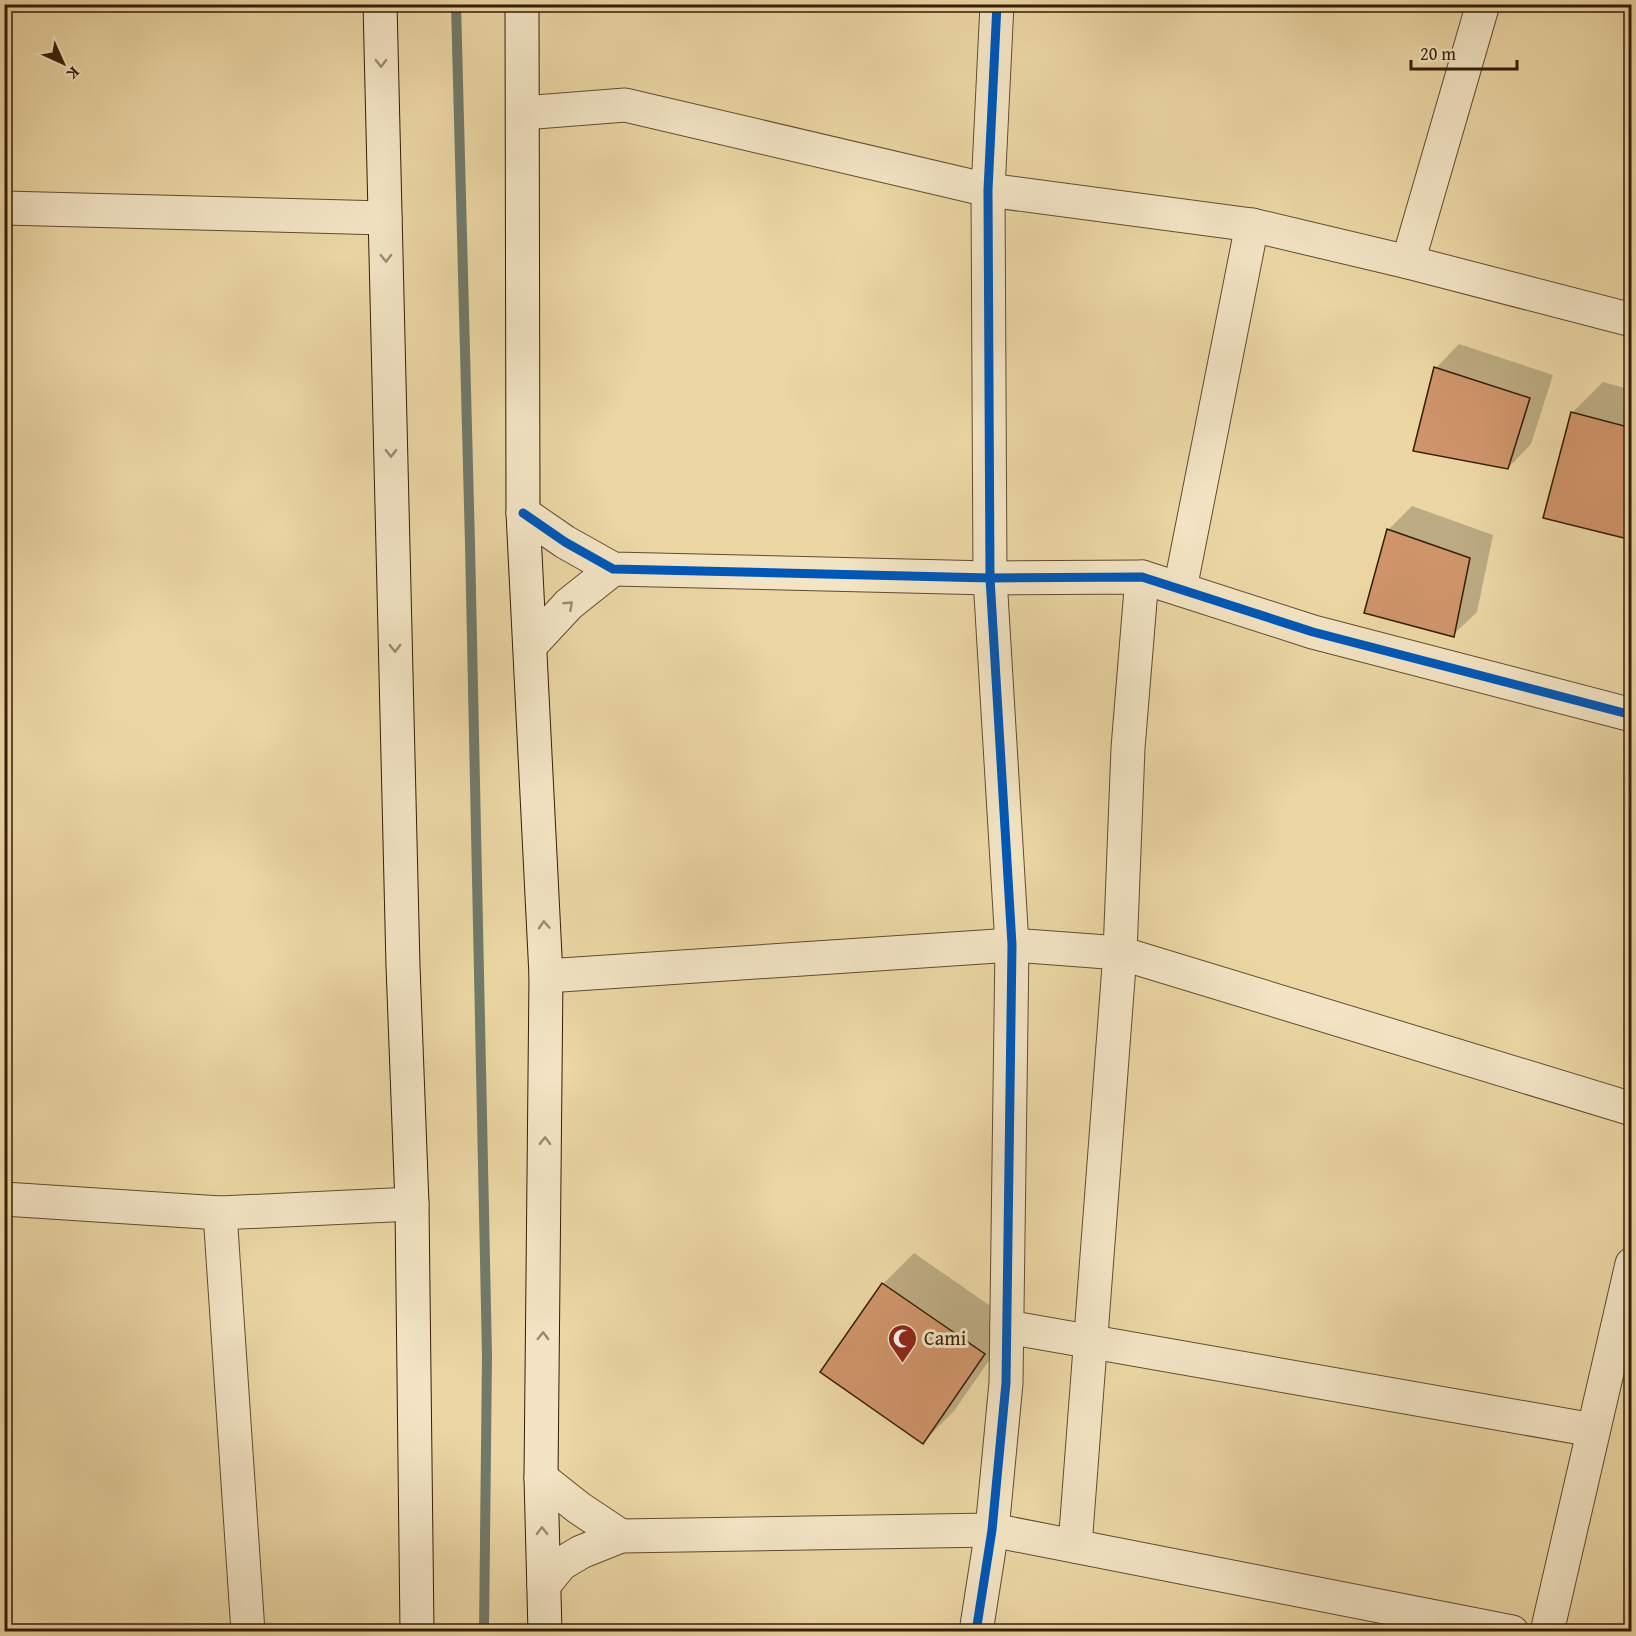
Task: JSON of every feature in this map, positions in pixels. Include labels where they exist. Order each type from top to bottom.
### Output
[{"type":"street","points":[[380,4],[403,966],[412,1204],[417,1632]]},
{"type":"street","points":[[522,4],[523,513],[546,976],[541,1478],[545,1632]]},
{"type":"street","points":[[976,1632],[992,1530],[1006,1383],[1012,945],[990,578],[988,190],[997,4]]},
{"type":"street","points":[[1408,262],[1483,4]]},
{"type":"street","points":[[523,113],[625,105],[988,190],[1252,225],[1408,262],[1632,320]]},
{"type":"street","points":[[4,208],[385,218]]},
{"type":"street","points":[[1180,589],[1252,225]]},
{"type":"street","points":[[523,513],[565,542],[613,570],[990,578],[1142,577],[1313,632],[1632,715]]},
{"type":"street","points":[[530,646],[569,604],[613,570]]},
{"type":"street","points":[[1075,1546],[1120,953],[1128,748],[1142,577]]},
{"type":"street","points":[[546,976],[1012,945],[1120,953],[1632,1108]]},
{"type":"street","points":[[4,1199],[220,1213],[412,1204]]},
{"type":"street","points":[[220,1213],[248,1632]]},
{"type":"street","points":[[1547,1632],[1632,1264]]},
{"type":"street","points":[[1007,1327],[1593,1430]]},
{"type":"street","points":[[541,1478],[579,1508],[621,1536]]},
{"type":"street","points":[[544,1585],[561,1564],[581,1552],[621,1536],[992,1530],[1512,1632]]},
{"type":"building","points":[[1434,367],[1530,398],[1508,469],[1413,451]]},
{"type":"building","points":[[1571,412],[1632,428],[1632,540],[1543,518]]},
{"type":"building","points":[[1387,529],[1470,558],[1454,637],[1364,613]]},
{"type":"building","name":"Cami","points":[[882,1283],[985,1354],[923,1444],[820,1372]]},
{"type":"waterway","points":[[456,4],[487,1356],[484,1632]]},
{"type":"cycle path","points":[[976,1632],[992,1530],[1006,1383],[1012,945],[990,578],[988,190],[997,4]]},
{"type":"cycle path","points":[[523,513],[565,542],[613,569],[990,578],[1142,577],[1313,632],[1632,715]]},
{"type":"place","name":"Cami","points":[[903,1364]]}]
